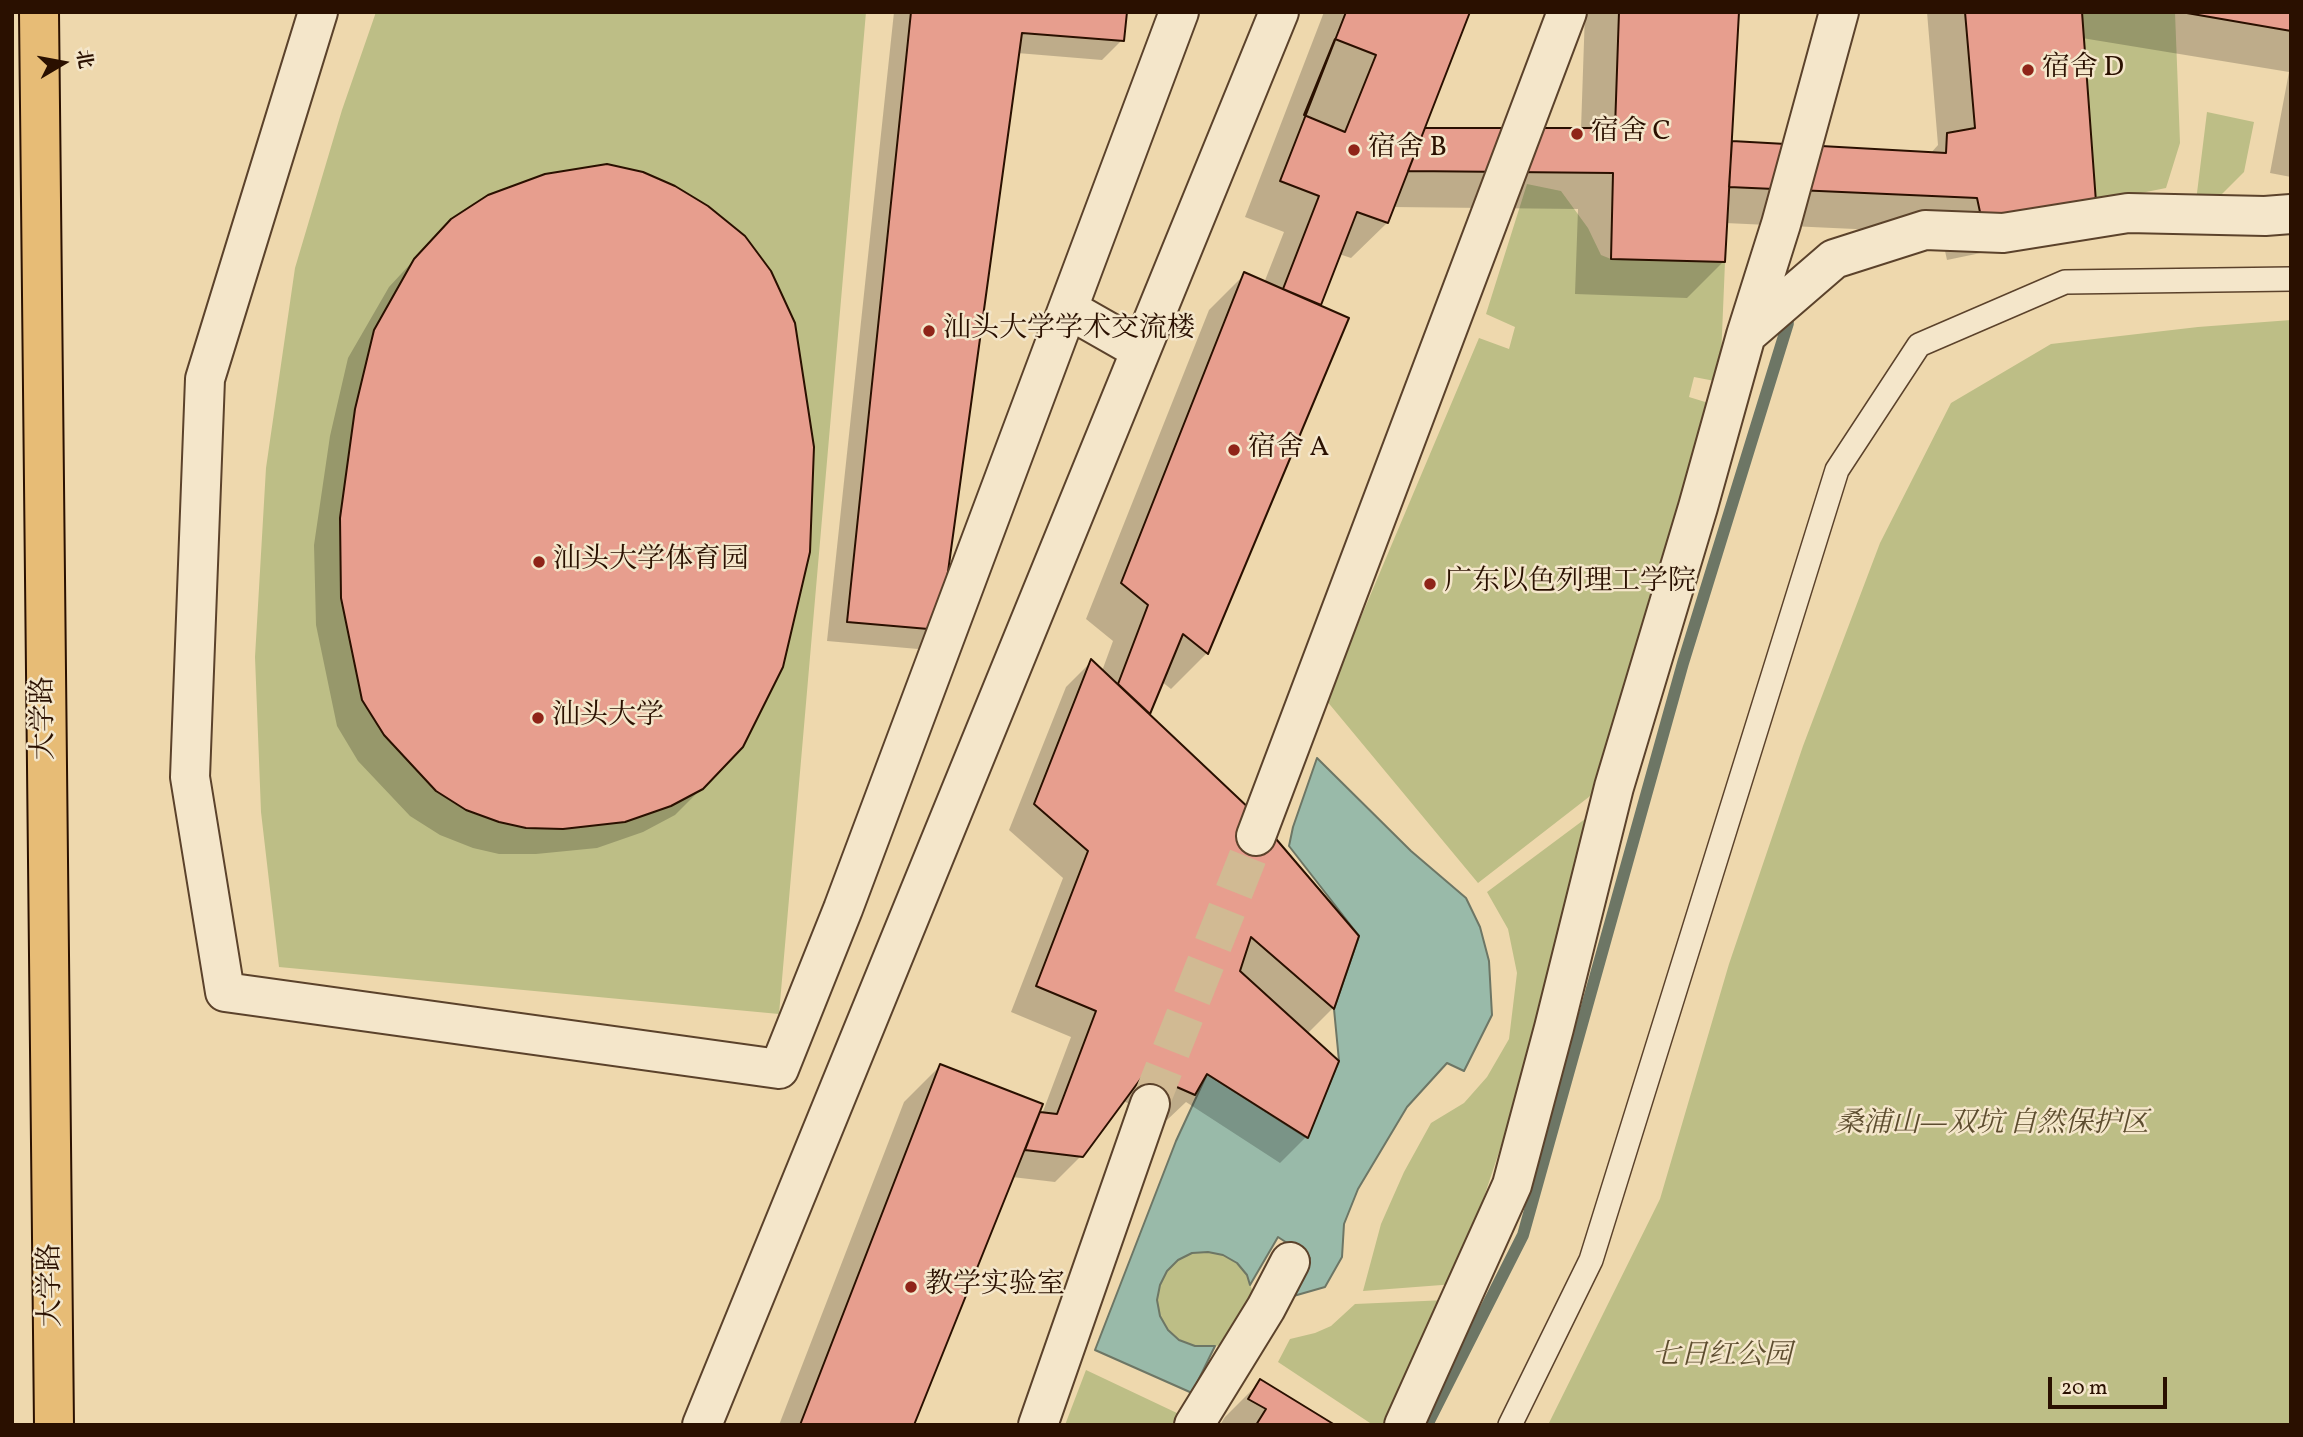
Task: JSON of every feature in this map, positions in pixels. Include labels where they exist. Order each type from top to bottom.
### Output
[{"type":"highway","name":"大学路","points":[[38,12],[54,1425]]},
{"type":"street","points":[[318,12],[205,379],[190,777],[225,992],[779,1069],[843,909],[1179,12]]},
{"type":"street","points":[[702,1425],[1279,12]]},
{"type":"street","points":[[1256,836],[1567,12]]},
{"type":"street","points":[[1404,1425],[1511,1185],[1555,1028],[1614,787],[1781,223],[1839,12]]},
{"type":"street","points":[[1746,335],[1834,259],[1925,230],[2003,233],[2128,213],[2265,216],[2291,214]]},
{"type":"street","points":[[1068,309],[1140,350]]},
{"type":"street","points":[[1038,1425],[1150,1104]]},
{"type":"street","points":[[1194,1425],[1266,1308],[1290,1262]]},
{"type":"lane","points":[[1510,1425],[1591,1260],[1838,470],[1919,345],[2065,282],[2291,279]]},
{"type":"green space","name":"汕头大学体育园","points":[[376,12],[866,12],[779,1014],[279,967],[261,812],[255,657],[266,468],[295,268],[342,110]]},
{"type":"green space","points":[[2082,12],[2175,12],[2180,143],[2166,188],[2096,202]]},
{"type":"green space","points":[[2207,112],[2254,122],[2244,172],[2215,201],[2196,201]]},
{"type":"green space","points":[[1527,184],[1561,191],[1588,228],[1601,255],[1611,259],[1725,262],[1720,382],[1694,377],[1689,397],[1715,405],[1603,786],[1478,883],[1326,700],[1479,338],[1509,349],[1515,327],[1486,314]]},
{"type":"green space","name":"桑浦山—双坑 自然保护区","points":[[2291,320],[2291,1425],[1548,1425],[1660,1199],[1729,964],[1803,746],[1880,543],[1951,403],[2051,344],[2198,327]]},
{"type":"green space","points":[[1589,816],[1531,1056],[1455,1284],[1363,1291],[1381,1224],[1404,1172],[1431,1123],[1464,1103],[1487,1077],[1509,1039],[1517,973],[1508,929],[1487,892]]},
{"type":"green space","points":[[1192,1253],[1223,1255],[1237,1263],[1247,1275],[1253,1305],[1226,1343],[1210,1348],[1180,1340],[1168,1330],[1160,1316],[1157,1300],[1167,1271],[1178,1260]]},
{"type":"green space","points":[[1447,1300],[1388,1425],[1373,1425],[1278,1362],[1290,1339],[1331,1326],[1355,1304]]},
{"type":"green space","points":[[1086,1370],[1179,1414],[1172,1425],[1065,1425]]},
{"type":"shaded area","points":[[1317,758],[1411,851],[1466,898],[1480,927],[1489,961],[1492,1015],[1464,1071],[1447,1063],[1407,1107],[1358,1189],[1344,1224],[1342,1257],[1325,1287],[1290,1297],[1310,1258],[1278,1237],[1250,1285],[1247,1275],[1237,1263],[1223,1255],[1208,1252],[1192,1253],[1178,1260],[1167,1271],[1157,1300],[1160,1316],[1168,1330],[1179,1340],[1195,1346],[1215,1346],[1192,1393],[1095,1350],[1176,1141],[1207,1074],[1307,1138],[1339,1061],[1334,1009],[1359,936],[1289,846]]},
{"type":"building","name":"汕头大学学术交流楼","points":[[911,12],[1127,12],[1124,41],[1022,33],[940,630],[847,622]]},
{"type":"building","name":"宿舍 B","points":[[1346,12],[1470,12],[1388,223],[1357,212],[1321,305],[1283,289],[1319,196],[1280,181]]},
{"type":"building","name":"宿舍 C","points":[[1619,12],[1739,12],[1725,262],[1611,259],[1613,173],[1408,171],[1425,128],[1615,128]]},
{"type":"building","name":"宿舍 D","points":[[1965,12],[2082,12],[2096,202],[1983,226],[1977,198],[1729,187],[1732,141],[1946,153],[1947,133],[1975,128]]},
{"type":"building","points":[[2181,12],[2291,12],[2291,31]]},
{"type":"building","points":[[1335,39],[1376,55],[1345,132],[1304,115]]},
{"type":"building","points":[[607,164],[643,172],[675,186],[708,206],[745,236],[771,271],[795,323],[814,447],[810,552],[783,667],[743,747],[703,789],[671,806],[625,822],[563,829],[526,828],[466,810],[436,791],[384,735],[362,700],[341,598],[340,518],[355,409],[374,330],[414,259],[451,219],[488,195],[545,174]]},
{"type":"building","name":"宿舍 A","points":[[1244,272],[1349,318],[1208,654],[1183,634],[1150,714],[1118,684],[1148,605],[1121,583]]},
{"type":"building","points":[[1091,659],[1253,812],[1359,936],[1334,1009],[1251,937],[1240,971],[1339,1061],[1308,1138],[1207,1074],[1195,1095],[1145,1073],[1083,1157],[1025,1150],[1040,1112],[1057,1114],[1096,1011],[1036,986],[1088,851],[1034,804]]},
{"type":"building","name":"教学实验室","points":[[940,1064],[1043,1104],[914,1425],[800,1425]]},
{"type":"building","points":[[1260,1379],[1335,1425],[1256,1425],[1266,1409],[1248,1399]]},
{"type":"waterway","points":[[1427,1425],[1523,1235],[1683,663],[1788,323]]},
{"type":"tunnel","points":[[1150,1104],[1256,836]]},
{"type":"place","name":"宿舍 D","points":[[2028,70]]},
{"type":"place","name":"宿舍 C","points":[[1577,134]]},
{"type":"place","name":"宿舍 B","points":[[1354,150]]},
{"type":"place","name":"汕头大学学术交流楼","points":[[929,331]]},
{"type":"place","name":"宿舍 A","points":[[1234,450]]},
{"type":"place","name":"汕头大学体育园","points":[[539,562]]},
{"type":"place","name":"广东以色列理工学院","points":[[1430,584]]},
{"type":"place","name":"汕头大学","points":[[538,718]]},
{"type":"place","name":"教学实验室","points":[[911,1287]]},
{"type":"park label","name":"七日红公园","points":[[1722,1358]]}]
